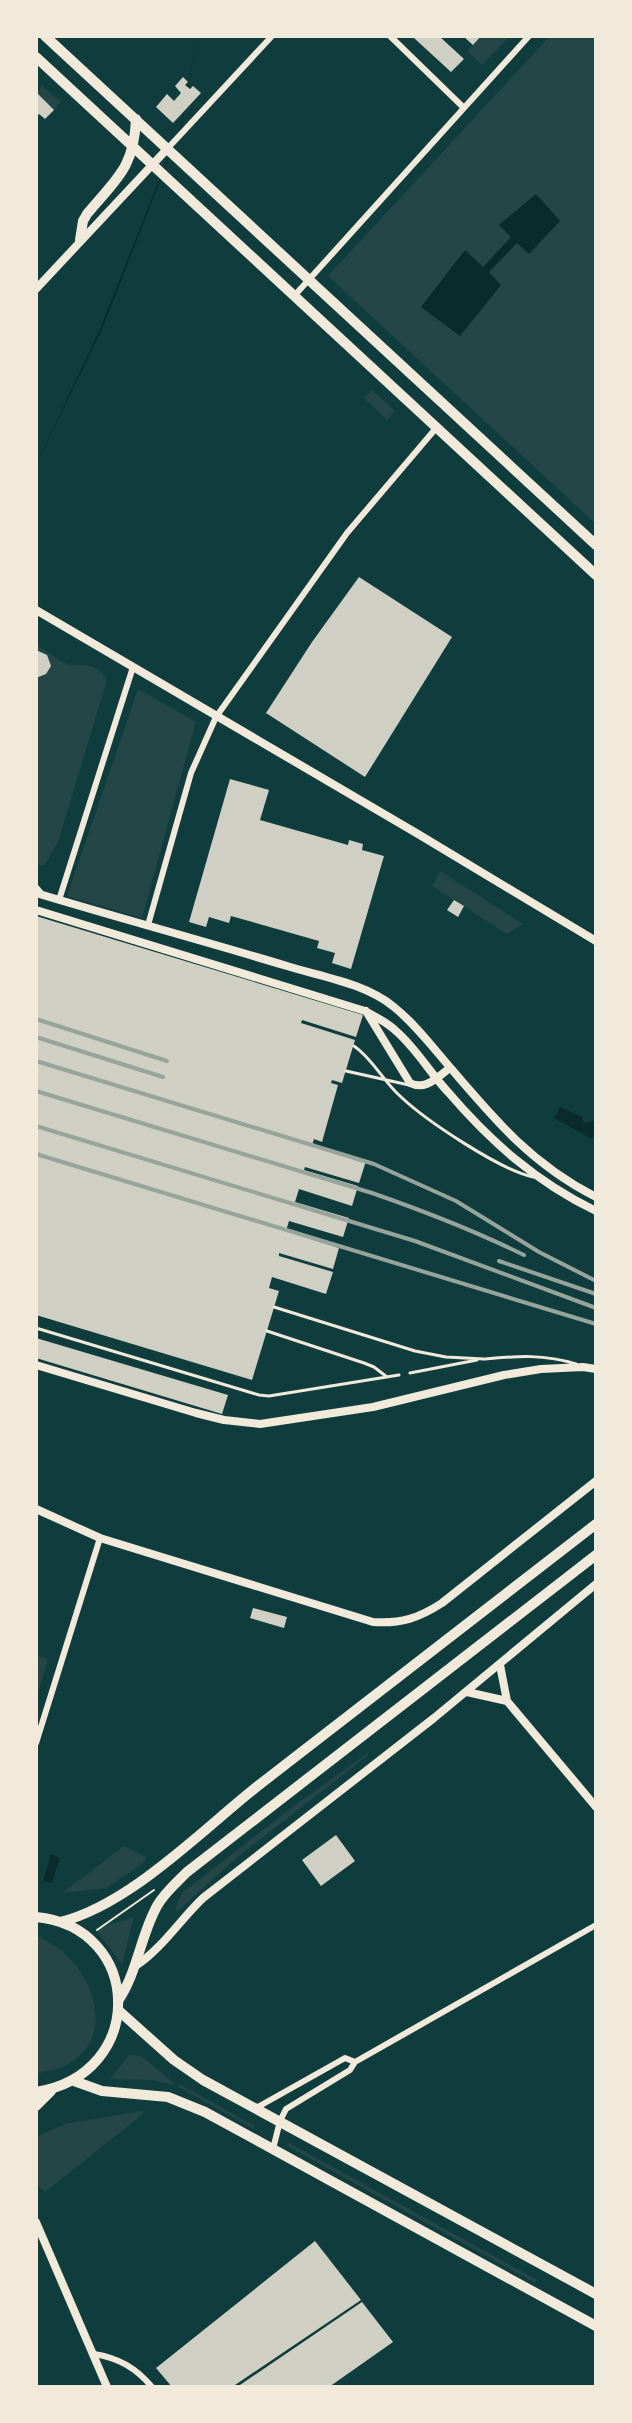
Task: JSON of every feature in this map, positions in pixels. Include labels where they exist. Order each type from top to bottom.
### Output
[{"type":"main road","points":[[45,36],[596,545]]},
{"type":"main road","points":[[36,57],[596,575]]},
{"type":"main road","points":[[80,240],[87,214],[130,160],[136,119]]},
{"type":"main road","points":[[60,1922],[106,1904],[143,1879],[596,1524]]},
{"type":"main road","points":[[118,2006],[137,1965],[151,1918],[159,1902],[178,1880],[596,1555]]},
{"type":"main road","points":[[36,1917],[60,1922],[84,1935],[103,1954],[116,1985],[118,2006],[115,2032],[101,2058],[74,2081],[36,2092]]},
{"type":"main road","points":[[118,2006],[174,2060],[203,2080],[596,2294]]},
{"type":"main road","points":[[74,2081],[102,2091],[168,2097],[205,2112],[596,2326]]},
{"type":"main road","points":[[36,2106],[53,2089]]},
{"type":"street","points":[[36,289],[272,36]]},
{"type":"street","points":[[390,36],[463,107]]},
{"type":"street","points":[[295,295],[529,36]]},
{"type":"street","points":[[148,925],[191,773],[216,717],[347,533],[437,427]]},
{"type":"street","points":[[36,610],[596,941]]},
{"type":"street","points":[[59,900],[133,667]]},
{"type":"street","points":[[36,893],[341,982],[379,996],[415,1027],[512,1138],[538,1162],[596,1197]]},
{"type":"street","points":[[36,910],[365,1011],[403,1037],[472,1120],[537,1178],[596,1211]]},
{"type":"street","points":[[365,1011],[414,1086],[426,1085],[450,1068]]},
{"type":"street","points":[[36,1365],[196,1413],[260,1424],[373,1407],[516,1373],[541,1369],[596,1369]]},
{"type":"street","points":[[36,1509],[100,1538],[373,1622],[392,1624],[425,1615],[596,1481]]},
{"type":"street","points":[[36,1743],[100,1538]]},
{"type":"street","points":[[137,1965],[159,1948],[203,1898],[467,1692],[596,1584]]},
{"type":"street","points":[[500,1665],[507,1701],[596,1807]]},
{"type":"street","points":[[467,1692],[507,1701]]},
{"type":"street","points":[[273,2150],[286,2109],[350,2070],[355,2062],[596,1925]]},
{"type":"street","points":[[255,2108],[345,2058],[355,2062]]},
{"type":"street","points":[[36,2222],[107,2387]]},
{"type":"street","points":[[94,2354],[130,2366],[152,2387]]},
{"type":"lane","points":[[36,885],[46,896]]},
{"type":"lane","points":[[354,1046],[364,1053],[397,1094],[430,1120],[516,1172],[537,1178]]},
{"type":"lane","points":[[346,1071],[414,1086]]},
{"type":"lane","points":[[274,1307],[415,1351],[484,1359]]},
{"type":"lane","points":[[36,1328],[259,1395],[269,1396],[399,1375]]},
{"type":"lane","points":[[267,1331],[364,1363],[387,1377]]},
{"type":"lane","points":[[410,1373],[484,1359],[538,1355],[583,1367]]},
{"type":"shaded area","points":[[197,36],[182,125],[102,329],[36,465],[100,329],[181,125]]},
{"type":"shaded area","points":[[481,36],[510,36],[482,65],[467,51]]},
{"type":"shaded area","points":[[550,36],[596,36],[596,524],[328,276]]},
{"type":"shaded area","points":[[42,86],[61,102],[54,110],[36,93]]},
{"type":"shaded area","points":[[536,194],[560,221],[529,254],[517,243],[489,272],[501,285],[460,336],[421,307],[465,250],[483,267],[511,237],[499,225]]},
{"type":"shaded area","points":[[372,390],[395,411],[387,420],[364,398]]},
{"type":"shaded area","points":[[36,644],[65,663],[97,669],[107,680],[58,842],[44,866],[36,864]]},
{"type":"shaded area","points":[[138,689],[196,722],[142,918],[67,896]]},
{"type":"shaded area","points":[[440,871],[523,924],[507,934],[432,886]]},
{"type":"shaded area","points":[[560,1107],[582,1117],[584,1123],[596,1121],[596,1134],[592,1139],[554,1118]]},
{"type":"shaded area","points":[[38,1656],[48,1659],[36,1700]]},
{"type":"shaded area","points":[[369,1752],[234,1860],[177,1912],[182,1893]]},
{"type":"shaded area","points":[[124,1846],[147,1858],[106,1888],[62,1893]]},
{"type":"shaded area","points":[[51,1854],[60,1858],[52,1883],[43,1881]]},
{"type":"shaded area","points":[[134,1917],[122,1964],[95,1929]]},
{"type":"shaded area","points":[[36,1936],[59,1949],[77,1967],[89,1988],[95,2010],[94,2032],[84,2051],[65,2066],[36,2073]]},
{"type":"shaded area","points":[[129,2055],[141,2056],[176,2085],[151,2080],[110,2079]]},
{"type":"shaded area","points":[[179,2084],[255,2126],[254,2129],[178,2087]]},
{"type":"shaded area","points":[[142,2111],[142,2115],[45,2192],[36,2185],[36,2137],[65,2124]]},
{"type":"shaded area","points":[[289,2143],[537,2280],[535,2283],[287,2146]]},
{"type":"building","points":[[415,36],[439,36],[464,59],[451,72]]},
{"type":"building","points":[[463,36],[481,36],[473,45]]},
{"type":"building","points":[[183,77],[188,82],[185,85],[190,89],[193,86],[201,93],[173,123],[156,107],[167,94],[174,101],[181,93],[175,86]]},
{"type":"building","points":[[36,92],[54,110],[45,119],[39,114],[36,117]]},
{"type":"building","points":[[359,577],[452,637],[365,777],[266,713]]},
{"type":"building","points":[[36,650],[47,655],[51,666],[46,674],[36,678]]},
{"type":"building","points":[[230,779],[269,790],[260,820],[348,845],[349,840],[363,844],[362,850],[384,856],[351,969],[332,963],[335,953],[317,948],[319,941],[231,916],[229,923],[209,917],[206,927],[189,922]]},
{"type":"building","points":[[454,900],[464,906],[458,917],[447,910]]},
{"type":"building","points":[[36,916],[363,1015],[356,1037],[302,1020],[301,1023],[355,1040],[342,1083],[332,1080],[331,1083],[338,1085],[322,1142],[314,1139],[312,1145],[366,1161],[359,1183],[305,1167],[304,1170],[358,1186],[352,1206],[299,1189],[295,1202],[349,1218],[343,1237],[289,1221],[286,1231],[339,1248],[333,1269],[279,1253],[279,1256],[333,1272],[326,1294],[272,1277],[269,1288],[279,1291],[252,1380],[36,1315]]},
{"type":"building","points":[[36,1338],[228,1395],[222,1414],[36,1358]]},
{"type":"building","points":[[253,1608],[287,1617],[284,1628],[250,1618]]},
{"type":"building","points":[[336,1835],[355,1861],[321,1886],[302,1860]]},
{"type":"building","points":[[315,2241],[361,2300],[232,2387],[172,2387],[156,2368]]},
{"type":"building","points":[[362,2302],[393,2342],[329,2387],[237,2387]]},
{"type":"railway","points":[[36,1019],[167,1061]]},
{"type":"railway","points":[[36,1037],[163,1077]]},
{"type":"railway","points":[[36,1061],[374,1164],[456,1201],[539,1252],[596,1281]]},
{"type":"railway","points":[[36,1091],[372,1193],[524,1255]]},
{"type":"railway","points":[[36,1126],[415,1241],[596,1308]]},
{"type":"railway","points":[[36,1154],[596,1324]]},
{"type":"railway","points":[[499,1261],[596,1294]]}]
